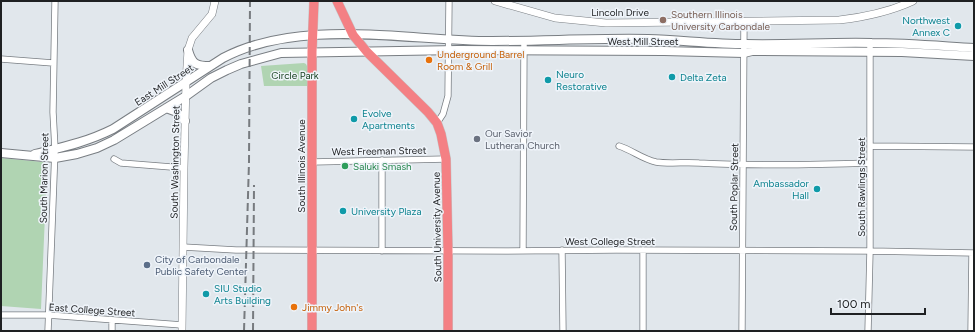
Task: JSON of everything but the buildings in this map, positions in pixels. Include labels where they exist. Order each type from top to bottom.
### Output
[{"type":"highway","name":"South Illinois Avenue","points":[[312,331],[312,36],[314,1]]},
{"type":"highway","points":[[337,1],[353,35],[367,52],[428,112],[437,123]]},
{"type":"highway","name":"South University Avenue","points":[[437,123],[442,134],[446,159],[448,331]]},
{"type":"main road","name":"West Mill Street","points":[[312,36],[353,35],[449,40],[524,41],[646,39],[744,44],[870,43],[974,48]]},
{"type":"main road","name":"East Mill Street","points":[[55,153],[113,130],[210,66],[236,51],[270,41],[312,36]]},
{"type":"main road","points":[[188,50],[194,63],[200,66],[210,66]]},
{"type":"main road","name":"West Mill Street","points":[[312,52],[449,50],[744,53],[752,51],[902,52],[974,56]]},
{"type":"main road","name":"East Mill Street","points":[[1,153],[27,156],[55,153],[77,154],[97,148],[114,140],[186,96],[212,78],[241,64],[281,53],[312,52]]},
{"type":"main road","points":[[166,108],[177,112],[185,121]]},
{"type":"street","name":"South Marion Street","points":[[48,331],[55,153],[52,112],[55,1]]},
{"type":"street","name":"South Washington Street","points":[[182,328],[185,121],[188,50],[192,38],[212,14],[215,1]]},
{"type":"street","points":[[437,123],[443,114],[448,96],[449,1]]},
{"type":"street","name":"Lincoln Drive","points":[[495,1],[538,14],[581,22],[606,23],[839,20],[863,17],[886,11],[913,1]]},
{"type":"street","name":"South Poplar Street","points":[[742,331],[744,21]]},
{"type":"street","points":[[523,251],[524,41]]},
{"type":"street","name":"South Rawlings Street","points":[[868,331],[870,251],[870,43]]},
{"type":"street","points":[[1,59],[53,63]]},
{"type":"street","points":[[619,146],[628,149],[636,155],[656,162],[743,165],[870,164]]},
{"type":"street","points":[[870,146],[974,147]]},
{"type":"street","points":[[114,159],[121,163],[184,168]]},
{"type":"street","name":"West Freeman Street","points":[[312,162],[446,159]]},
{"type":"street","points":[[382,160],[382,251]]},
{"type":"street","name":"West College Street","points":[[183,247],[246,250],[643,250],[973,253]]},
{"type":"street","points":[[562,250],[563,331]]},
{"type":"street","points":[[643,250],[643,331]]},
{"type":"street","points":[[971,331],[973,253]]},
{"type":"street","name":"East College Street","points":[[1,315],[48,315],[182,328]]},
{"type":"street","points":[[112,321],[112,331]]},
{"type":"green space","name":"Circle Park","points":[[304,63],[307,66],[307,86],[264,86],[261,66]]},
{"type":"green space","points":[[1,158],[43,162],[47,168],[41,309],[1,306]]},
{"type":"railway","points":[[244,331],[249,162],[250,1]]},
{"type":"railway","points":[[253,331],[254,185]]},
{"type":"place","name":"Southern Illinois University Carbondale","points":[[663,20]]},
{"type":"place","name":"Northwest Annex C","points":[[958,26]]},
{"type":"place","name":"Underground Barrel Room & Grill","points":[[429,60]]},
{"type":"place","name":"Delta Zeta","points":[[672,77]]},
{"type":"place","name":"Neuro Restorative","points":[[548,80]]},
{"type":"place","name":"Evolve Apartments","points":[[354,119]]},
{"type":"place","name":"Our Savior Lutheran Church","points":[[477,139]]},
{"type":"place","name":"Saluki Smash","points":[[345,166]]},
{"type":"place","name":"Ambassador Hall","points":[[817,189]]},
{"type":"place","name":"University Plaza","points":[[343,211]]},
{"type":"place","name":"City of Carbondale Public Safety Center","points":[[147,265]]},
{"type":"place","name":"SIU Studio Arts Building","points":[[206,294]]},
{"type":"place","name":"Jimmy John's","points":[[294,307]]}]
